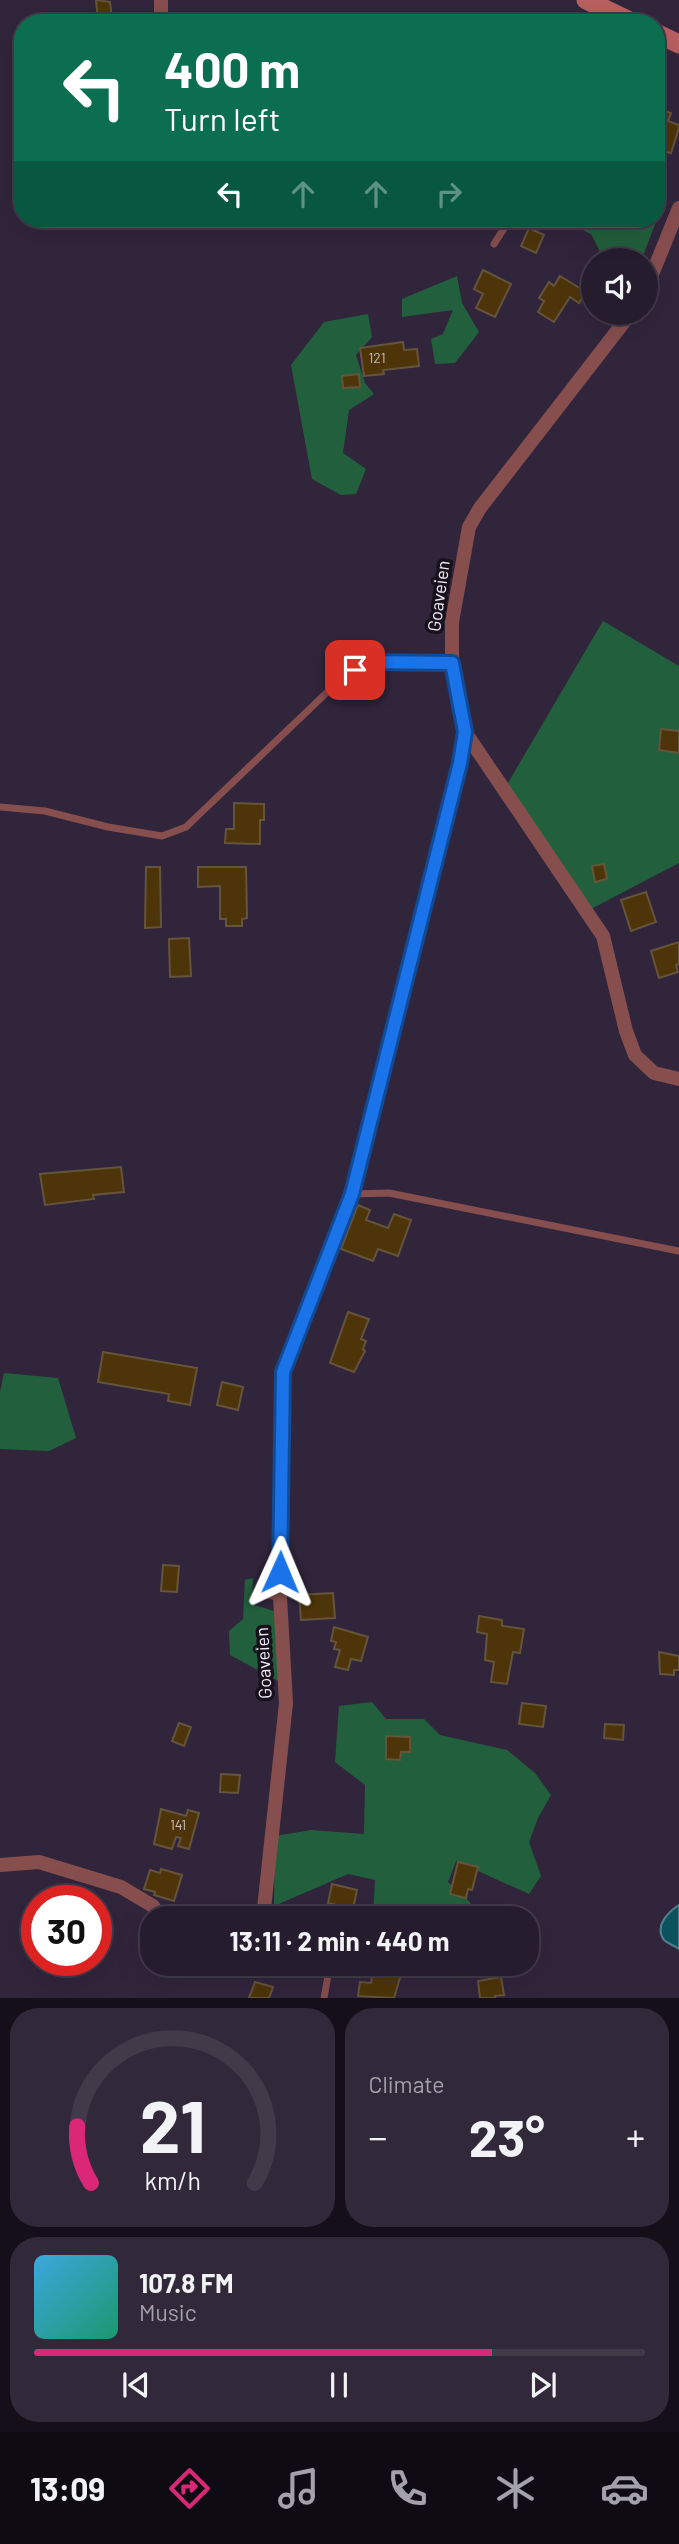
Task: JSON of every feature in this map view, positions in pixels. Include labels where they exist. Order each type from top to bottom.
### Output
[{"type":"main road","points":[[586,0],[615,14]]},
{"type":"street","points":[[658,260],[679,208]]},
{"type":"street","name":"Goaveien","points":[[264,1906],[286,1703],[273,1596],[283,1372],[352,1194],[460,763],[465,732],[452,663],[452,622],[469,527],[480,508],[622,325]]},
{"type":"street","points":[[465,732],[603,936],[626,1031],[635,1055],[654,1073],[679,1079]]},
{"type":"street","points":[[0,1865],[39,1862],[121,1887],[153,1906]]},
{"type":"lane","points":[[494,244],[504,228]]},
{"type":"lane","points":[[0,807],[45,810],[108,827],[162,836],[186,827],[341,679],[370,662],[452,663]]},
{"type":"lane","points":[[352,1194],[389,1193],[679,1251]]},
{"type":"lane","points":[[324,1998],[328,1976]]},
{"type":"shaded area","points":[[578,228],[654,228],[646,248],[598,248],[591,234]]},
{"type":"shaded area","points":[[457,276],[462,303],[479,332],[455,363],[435,364],[431,339],[443,334],[453,310],[402,317],[402,299]]},
{"type":"shaded area","points":[[368,314],[372,337],[356,355],[365,383],[374,394],[349,410],[343,453],[366,469],[356,494],[341,495],[312,479],[291,365],[324,322]]},
{"type":"shaded area","points":[[603,621],[679,666],[679,863],[589,910],[505,788]]},
{"type":"shaded area","points":[[4,1373],[58,1378],[76,1438],[49,1451],[0,1449],[0,1392]]},
{"type":"shaded area","points":[[253,1578],[252,1604],[277,1612],[280,1682],[230,1655],[229,1631],[243,1619],[245,1580]]},
{"type":"shaded area","points":[[372,1702],[386,1719],[424,1719],[440,1735],[507,1750],[535,1773],[551,1795],[529,1842],[541,1876],[529,1894],[456,1861],[448,1882],[471,1906],[374,1906],[375,1880],[348,1874],[274,1906],[275,1836],[311,1830],[364,1834],[365,1785],[335,1762],[339,1706]]},
{"type":"shaded area","points":[[679,1905],[679,1949],[664,1940],[661,1925],[667,1915]]},
{"type":"building","points":[[96,0],[110,2],[111,14],[97,14]]},
{"type":"building","points":[[665,111],[671,113],[668,121],[679,125],[671,153],[666,152],[665,155]]},
{"type":"building","points":[[529,228],[544,235],[536,253],[521,246]]},
{"type":"building","points":[[483,270],[511,284],[495,317],[476,308],[483,294],[474,289]]},
{"type":"building","points":[[560,276],[581,289],[581,300],[579,303],[570,297],[554,322],[538,312],[544,301],[539,298],[549,282],[554,286]]},
{"type":"building","points":[[403,342],[404,350],[417,349],[419,366],[383,370],[384,374],[364,376],[360,348]]},
{"type":"building","points":[[359,374],[360,387],[343,388],[342,376]]},
{"type":"building","points":[[661,729],[679,731],[679,753],[659,750]]},
{"type":"building","points":[[234,803],[264,804],[264,820],[260,820],[260,844],[225,843],[226,829],[234,829]]},
{"type":"building","points":[[604,864],[607,879],[595,882],[592,866]]},
{"type":"building","points":[[146,867],[160,867],[161,927],[145,928]]},
{"type":"building","points":[[198,867],[246,867],[247,918],[242,919],[242,926],[226,926],[226,919],[220,919],[220,886],[198,887]]},
{"type":"building","points":[[646,892],[656,922],[631,931],[621,900]]},
{"type":"building","points":[[189,938],[191,976],[170,977],[169,939]]},
{"type":"building","points":[[679,942],[679,964],[676,965],[678,972],[659,978],[651,951]]},
{"type":"building","points":[[121,1167],[124,1192],[45,1205],[40,1174]]},
{"type":"building","points":[[358,1205],[370,1210],[366,1220],[388,1228],[394,1214],[411,1220],[398,1256],[378,1249],[373,1261],[341,1249]]},
{"type":"building","points":[[348,1312],[369,1319],[361,1339],[366,1341],[363,1349],[365,1351],[354,1372],[330,1363]]},
{"type":"building","points":[[103,1352],[197,1368],[190,1405],[168,1401],[169,1394],[98,1382]]},
{"type":"building","points":[[222,1382],[243,1387],[238,1410],[217,1405]]},
{"type":"building","points":[[163,1565],[179,1566],[177,1592],[161,1591]]},
{"type":"building","points":[[333,1593],[335,1618],[301,1620],[299,1595]]},
{"type":"building","points":[[479,1616],[502,1620],[502,1626],[524,1629],[520,1653],[513,1652],[507,1684],[491,1682],[494,1662],[485,1660],[487,1634],[477,1632]]},
{"type":"building","points":[[334,1627],[368,1637],[361,1661],[351,1659],[348,1670],[335,1667],[340,1650],[334,1649],[336,1642],[331,1641]]},
{"type":"building","points":[[659,1652],[679,1656],[679,1670],[674,1670],[674,1675],[660,1674]]},
{"type":"building","points":[[522,1703],[546,1706],[543,1727],[519,1724]]},
{"type":"building","points":[[179,1723],[191,1727],[184,1746],[172,1741]]},
{"type":"building","points":[[605,1724],[624,1725],[623,1740],[604,1738]]},
{"type":"building","points":[[386,1736],[410,1737],[410,1752],[401,1752],[400,1760],[386,1759]]},
{"type":"building","points":[[221,1774],[240,1775],[238,1793],[220,1792]]},
{"type":"building","points":[[161,1809],[186,1816],[188,1810],[199,1813],[189,1849],[178,1846],[181,1838],[176,1837],[172,1849],[154,1844]]},
{"type":"building","points":[[458,1862],[478,1867],[472,1890],[468,1889],[466,1898],[450,1894]]},
{"type":"building","points":[[161,1869],[182,1875],[174,1901],[144,1889],[150,1870],[160,1873]]},
{"type":"building","points":[[332,1884],[357,1890],[354,1906],[328,1903]]},
{"type":"building","points":[[372,1976],[401,1976],[394,1998],[358,1996],[360,1982],[371,1983]]},
{"type":"building","points":[[501,1977],[504,1995],[480,1998],[478,1981]]},
{"type":"building","points":[[255,1982],[273,1987],[269,1998],[249,1998]]},
{"type":"route","points":[[280,1572],[283,1372],[352,1194],[460,763],[465,732],[452,663],[370,662],[355,670]]}]
